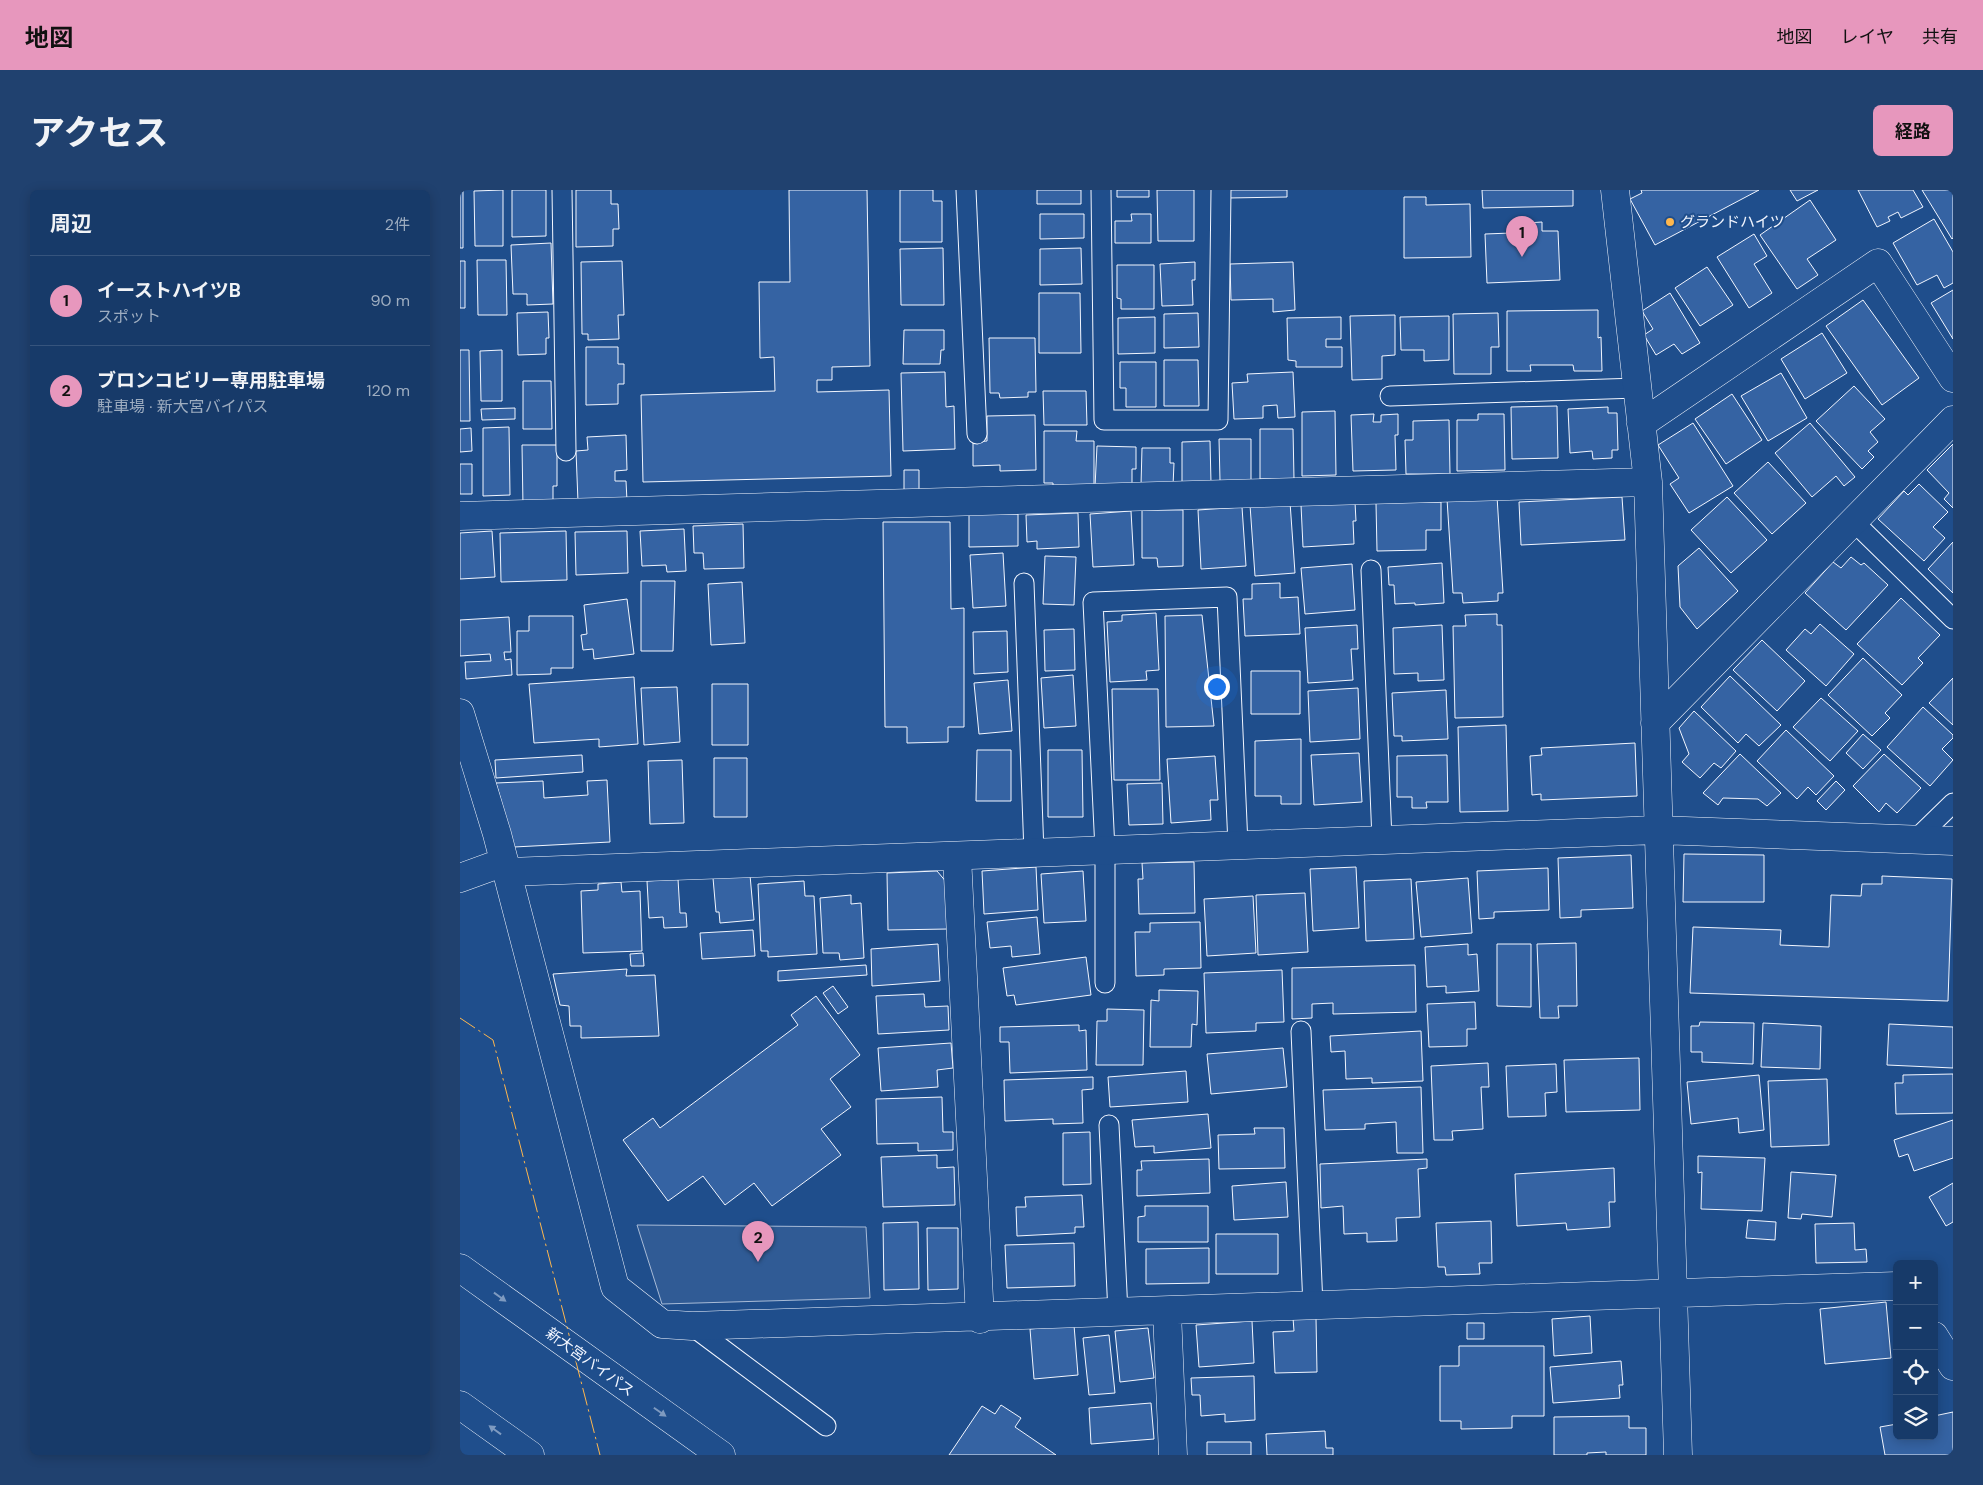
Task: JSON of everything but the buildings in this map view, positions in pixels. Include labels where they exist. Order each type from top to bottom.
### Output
[{"type":"main road","points":[[1615,190],[1648,482],[1678,1455]]},
{"type":"main road","points":[[1641,424],[1878,263],[1953,378]]},
{"type":"main road","points":[[1655,723],[1953,420]]},
{"type":"main road","points":[[460,516],[1648,482]]},
{"type":"main road","points":[[460,713],[505,867],[615,1287],[662,1324],[692,1326],[980,1319],[1893,1286]]},
{"type":"main road","points":[[460,878],[505,867],[957,856],[1658,830],[1953,841]]},
{"type":"main road","points":[[957,856],[980,1319]]},
{"type":"main road","name":"新大宮バイパス","points":[[460,1268],[721,1455]]},
{"type":"main road","points":[[1167,1312],[1173,1455]]},
{"type":"main road","points":[[1938,1342],[1953,1366]]},
{"type":"main road","points":[[460,1405],[530,1455]]},
{"type":"lane","points":[[562,190],[566,451]]},
{"type":"lane","points":[[966,190],[977,434]]},
{"type":"lane","points":[[1101,190],[1104,420],[1218,420],[1221,190]]},
{"type":"lane","points":[[1390,396],[1637,388]]},
{"type":"lane","points":[[1853,521],[1953,619]]},
{"type":"lane","points":[[1372,570],[1382,840]]},
{"type":"lane","points":[[1024,583],[1034,853]]},
{"type":"lane","points":[[1105,983],[1105,850],[1094,602],[1227,597],[1238,845]]},
{"type":"lane","points":[[1915,840],[1953,803]]},
{"type":"lane","points":[[1301,1031],[1313,1306]]},
{"type":"lane","points":[[1109,1125],[1118,1313]]},
{"type":"lane","points":[[692,1326],[826,1426]]},
{"type":"shaded area","points":[[637,1225],[866,1227],[870,1298],[662,1304]]},
{"type":"power","points":[[460,1018],[493,1040],[600,1455]]},
{"type":"place","name":"グランドハイツ","points":[[1670,222]]},
{"type":"place","name":"イーストハイツB","points":[[1522,257]]},
{"type":"place","name":"ブロンコビリー専用駐車場","points":[[758,1262]]}]
